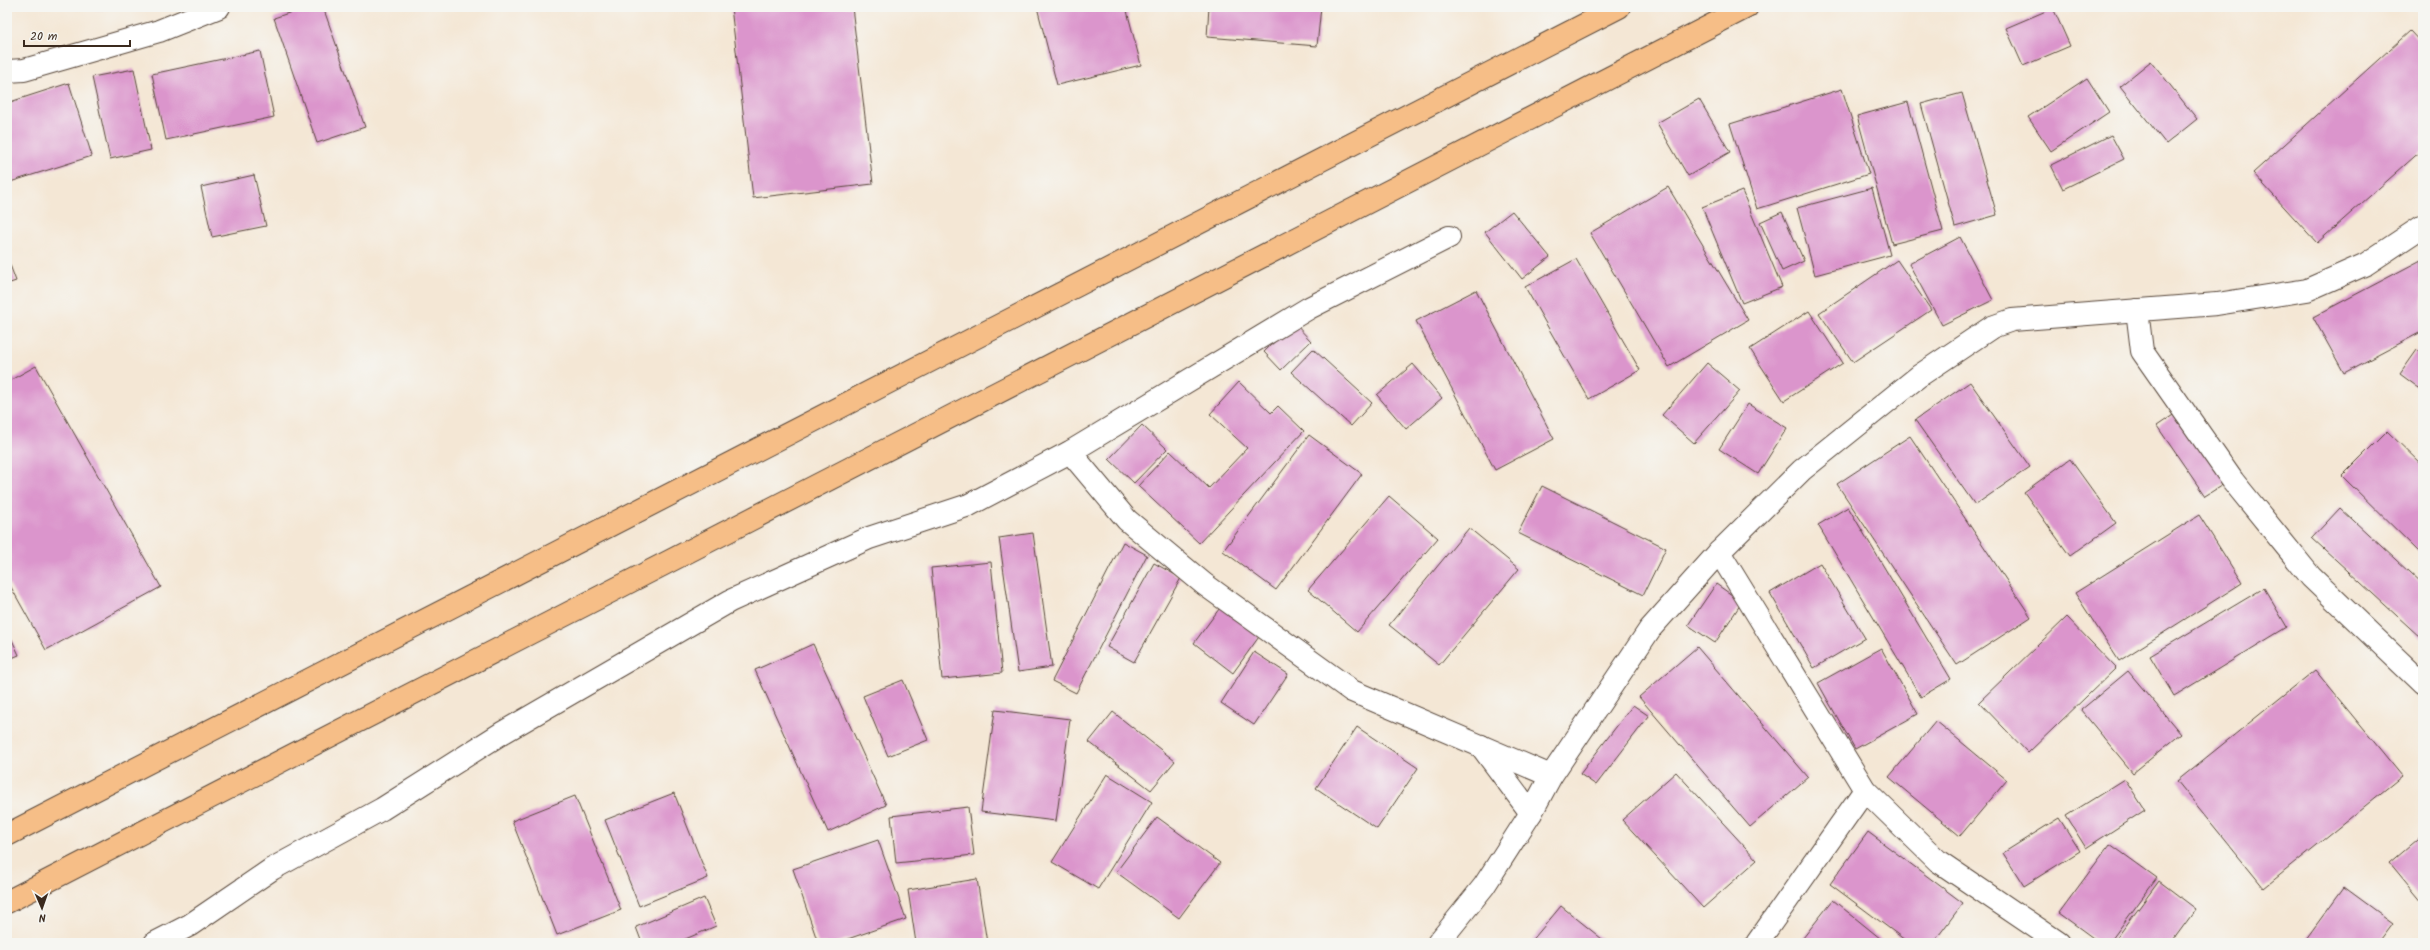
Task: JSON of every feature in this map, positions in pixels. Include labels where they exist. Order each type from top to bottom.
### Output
[{"type":"highway","points":[[7,835],[1619,7]]},
{"type":"highway","points":[[7,902],[1747,7]]},
{"type":"street","points":[[7,71],[24,70],[159,31],[219,7]]},
{"type":"street","points":[[1438,943],[1484,886],[1531,813],[1552,776],[1650,628],[1719,552],[1802,470],[1919,376],[1992,327],[2012,320],[2217,304],[2307,290],[2366,264],[2423,226]]},
{"type":"street","points":[[155,943],[190,925],[272,869],[382,809],[502,733],[730,600],[869,538],[969,505],[1070,452],[1309,308],[1449,237]]},
{"type":"street","points":[[2137,310],[2142,351],[2233,482],[2311,577],[2423,684]]},
{"type":"street","points":[[1070,452],[1127,520],[1204,584],[1352,691],[1552,776]]},
{"type":"street","points":[[1719,552],[1865,790],[1938,861],[2059,943]]},
{"type":"street","points":[[1480,745],[1531,813]]},
{"type":"street","points":[[1757,943],[1865,790]]},
{"type":"building","points":[[62,7],[103,7],[103,10]]},
{"type":"building","points":[[306,7],[323,7],[365,127],[317,143],[274,18]]},
{"type":"building","points":[[731,7],[852,7],[873,184],[753,198]]},
{"type":"building","points":[[1037,7],[1126,7],[1141,65],[1057,85]]},
{"type":"building","points":[[1209,7],[1321,7],[1317,46],[1207,37]]},
{"type":"building","points":[[2053,8],[2070,46],[2023,66],[2006,28]]},
{"type":"building","points":[[2410,31],[2423,45],[2423,149],[2317,243],[2253,173]]},
{"type":"building","points":[[260,51],[274,117],[166,140],[152,74]]},
{"type":"building","points":[[2151,61],[2197,119],[2166,144],[2120,86]]},
{"type":"building","points":[[134,69],[151,150],[110,159],[92,77]]},
{"type":"building","points":[[2087,78],[2109,112],[2051,151],[2028,117]]},
{"type":"building","points":[[69,83],[92,156],[7,183],[7,103]]},
{"type":"building","points":[[1842,89],[1869,174],[1757,209],[1730,124]]},
{"type":"building","points":[[1962,93],[1997,215],[1955,227],[1921,104]]},
{"type":"building","points":[[1699,99],[1730,152],[1688,176],[1657,123]]},
{"type":"building","points":[[1908,102],[1943,231],[1892,244],[1857,116]]},
{"type":"building","points":[[2111,135],[2124,159],[2063,189],[2051,165]]},
{"type":"building","points":[[254,175],[266,226],[212,237],[201,187]]},
{"type":"building","points":[[1668,187],[1748,320],[1669,367],[1590,233]]},
{"type":"building","points":[[1872,188],[1890,255],[1815,275],[1797,208]]},
{"type":"building","points":[[1742,191],[1782,287],[1742,303],[1702,207]]},
{"type":"building","points":[[1512,211],[1550,257],[1522,279],[1485,232]]},
{"type":"building","points":[[1782,212],[1804,261],[1782,271],[1760,222]]},
{"type":"building","points":[[1960,237],[1993,300],[1942,325],[1909,264]]},
{"type":"building","points":[[7,257],[16,281],[7,284]]},
{"type":"building","points":[[1576,259],[1640,370],[1589,399],[1525,287]]},
{"type":"building","points":[[1897,260],[1931,310],[1853,362],[1819,313]]},
{"type":"building","points":[[2421,260],[2423,331],[2344,373],[2313,317]]},
{"type":"building","points":[[1476,290],[1554,439],[1495,470],[1416,321]]},
{"type":"building","points":[[1809,311],[1843,363],[1784,401],[1750,349]]},
{"type":"building","points":[[1294,323],[1311,341],[1281,370],[1264,352]]},
{"type":"building","points":[[1313,349],[1372,403],[1351,426],[1291,372]]},
{"type":"building","points":[[2417,350],[2423,355],[2423,391],[2400,374]]},
{"type":"building","points":[[1707,363],[1740,391],[1694,443],[1662,415]]},
{"type":"building","points":[[1413,364],[1442,398],[1406,429],[1377,395]]},
{"type":"building","points":[[36,366],[161,587],[46,650],[7,580],[7,382]]},
{"type":"building","points":[[1239,382],[1271,413],[1278,406],[1304,431],[1199,543],[1138,486],[1170,451],[1209,488],[1247,448],[1210,414]]},
{"type":"building","points":[[1970,382],[2030,467],[1975,505],[1915,420]]},
{"type":"building","points":[[1748,404],[1787,428],[1758,474],[1719,449]]},
{"type":"building","points":[[2179,411],[2227,482],[2205,496],[2157,426]]},
{"type":"building","points":[[1142,425],[1167,449],[1134,483],[1109,459]]},
{"type":"building","points":[[2387,431],[2423,466],[2423,556],[2342,476]]},
{"type":"building","points":[[1309,435],[1362,474],[1276,590],[1223,551]]},
{"type":"building","points":[[1910,436],[2031,617],[1957,665],[1837,484]]},
{"type":"building","points":[[2070,459],[2116,523],[2070,556],[2024,492]]},
{"type":"building","points":[[1542,486],[1666,548],[1643,595],[1518,533]]},
{"type":"building","points":[[1389,496],[1438,538],[1357,632],[1308,590]]},
{"type":"building","points":[[1848,507],[1951,679],[1921,697],[1818,525]]},
{"type":"building","points":[[2340,508],[2423,585],[2423,636],[2421,638],[2312,538]]},
{"type":"building","points":[[2199,515],[2242,583],[2119,661],[2075,593]]},
{"type":"building","points":[[1469,528],[1519,569],[1439,665],[1389,625]]},
{"type":"building","points":[[1033,533],[1052,667],[1018,672],[999,538]]},
{"type":"building","points":[[1123,542],[1147,555],[1076,693],[1052,681]]},
{"type":"building","points":[[991,562],[1002,673],[942,679],[931,568]]},
{"type":"building","points":[[1154,563],[1181,578],[1134,662],[1107,647]]},
{"type":"building","points":[[1820,563],[1865,638],[1814,668],[1770,593]]},
{"type":"building","points":[[1716,584],[1742,602],[1715,643],[1688,625]]},
{"type":"building","points":[[2264,588],[2287,627],[2174,696],[2150,656]]},
{"type":"building","points":[[1222,605],[1261,634],[1233,673],[1194,643]]},
{"type":"building","points":[[2067,617],[2116,668],[2028,753],[1979,702]]},
{"type":"building","points":[[7,629],[19,655],[7,660]]},
{"type":"building","points":[[813,644],[886,805],[828,832],[755,670]]},
{"type":"building","points":[[1697,647],[1808,777],[1750,827],[1639,697]]},
{"type":"building","points":[[1881,648],[1918,714],[1855,749],[1818,683]]},
{"type":"building","points":[[1254,652],[1288,674],[1254,725],[1221,703]]},
{"type":"building","points":[[2315,670],[2402,776],[2264,888],[2177,781]]},
{"type":"building","points":[[2128,671],[2181,734],[2133,773],[2081,710]]},
{"type":"building","points":[[903,680],[928,740],[888,756],[863,696]]},
{"type":"building","points":[[1633,705],[1649,716],[1596,785],[1580,774]]},
{"type":"building","points":[[995,710],[1070,719],[1056,821],[981,812]]},
{"type":"building","points":[[1113,712],[1175,761],[1151,790],[1089,742]]},
{"type":"building","points":[[1936,721],[2007,780],[1960,836],[1889,777]]},
{"type":"building","points":[[1357,727],[1418,768],[1377,829],[1316,788]]},
{"type":"building","points":[[1676,772],[1757,860],[1703,908],[1622,820]]},
{"type":"building","points":[[1107,774],[1152,802],[1098,889],[1052,862]]},
{"type":"building","points":[[2125,779],[2145,810],[2086,848],[2066,816]]},
{"type":"building","points":[[674,793],[708,878],[639,906],[605,820]]},
{"type":"building","points":[[575,796],[621,910],[557,935],[512,821]]},
{"type":"building","points":[[968,807],[974,855],[896,863],[891,816]]},
{"type":"building","points":[[1157,817],[1220,863],[1179,918],[1116,872]]},
{"type":"building","points":[[2059,818],[2080,851],[2024,886],[2003,853]]},
{"type":"building","points":[[1868,832],[1963,903],[1933,943],[1909,943],[1830,884]]},
{"type":"building","points":[[2423,835],[2423,903],[2390,863]]},
{"type":"building","points":[[878,840],[906,919],[836,943],[818,943],[793,869]]},
{"type":"building","points":[[2110,844],[2157,878],[2109,943],[2100,943],[2059,913]]},
{"type":"building","points":[[977,879],[987,943],[916,943],[908,890]]},
{"type":"building","points":[[2159,881],[2196,909],[2171,943],[2113,943]]},
{"type":"building","points":[[2344,887],[2393,923],[2378,943],[2303,943]]},
{"type":"building","points":[[704,898],[716,926],[676,943],[642,943],[636,927]]},
{"type":"building","points":[[1833,900],[1886,943],[1799,943]]},
{"type":"building","points":[[1561,906],[1607,943],[1530,943]]}]
